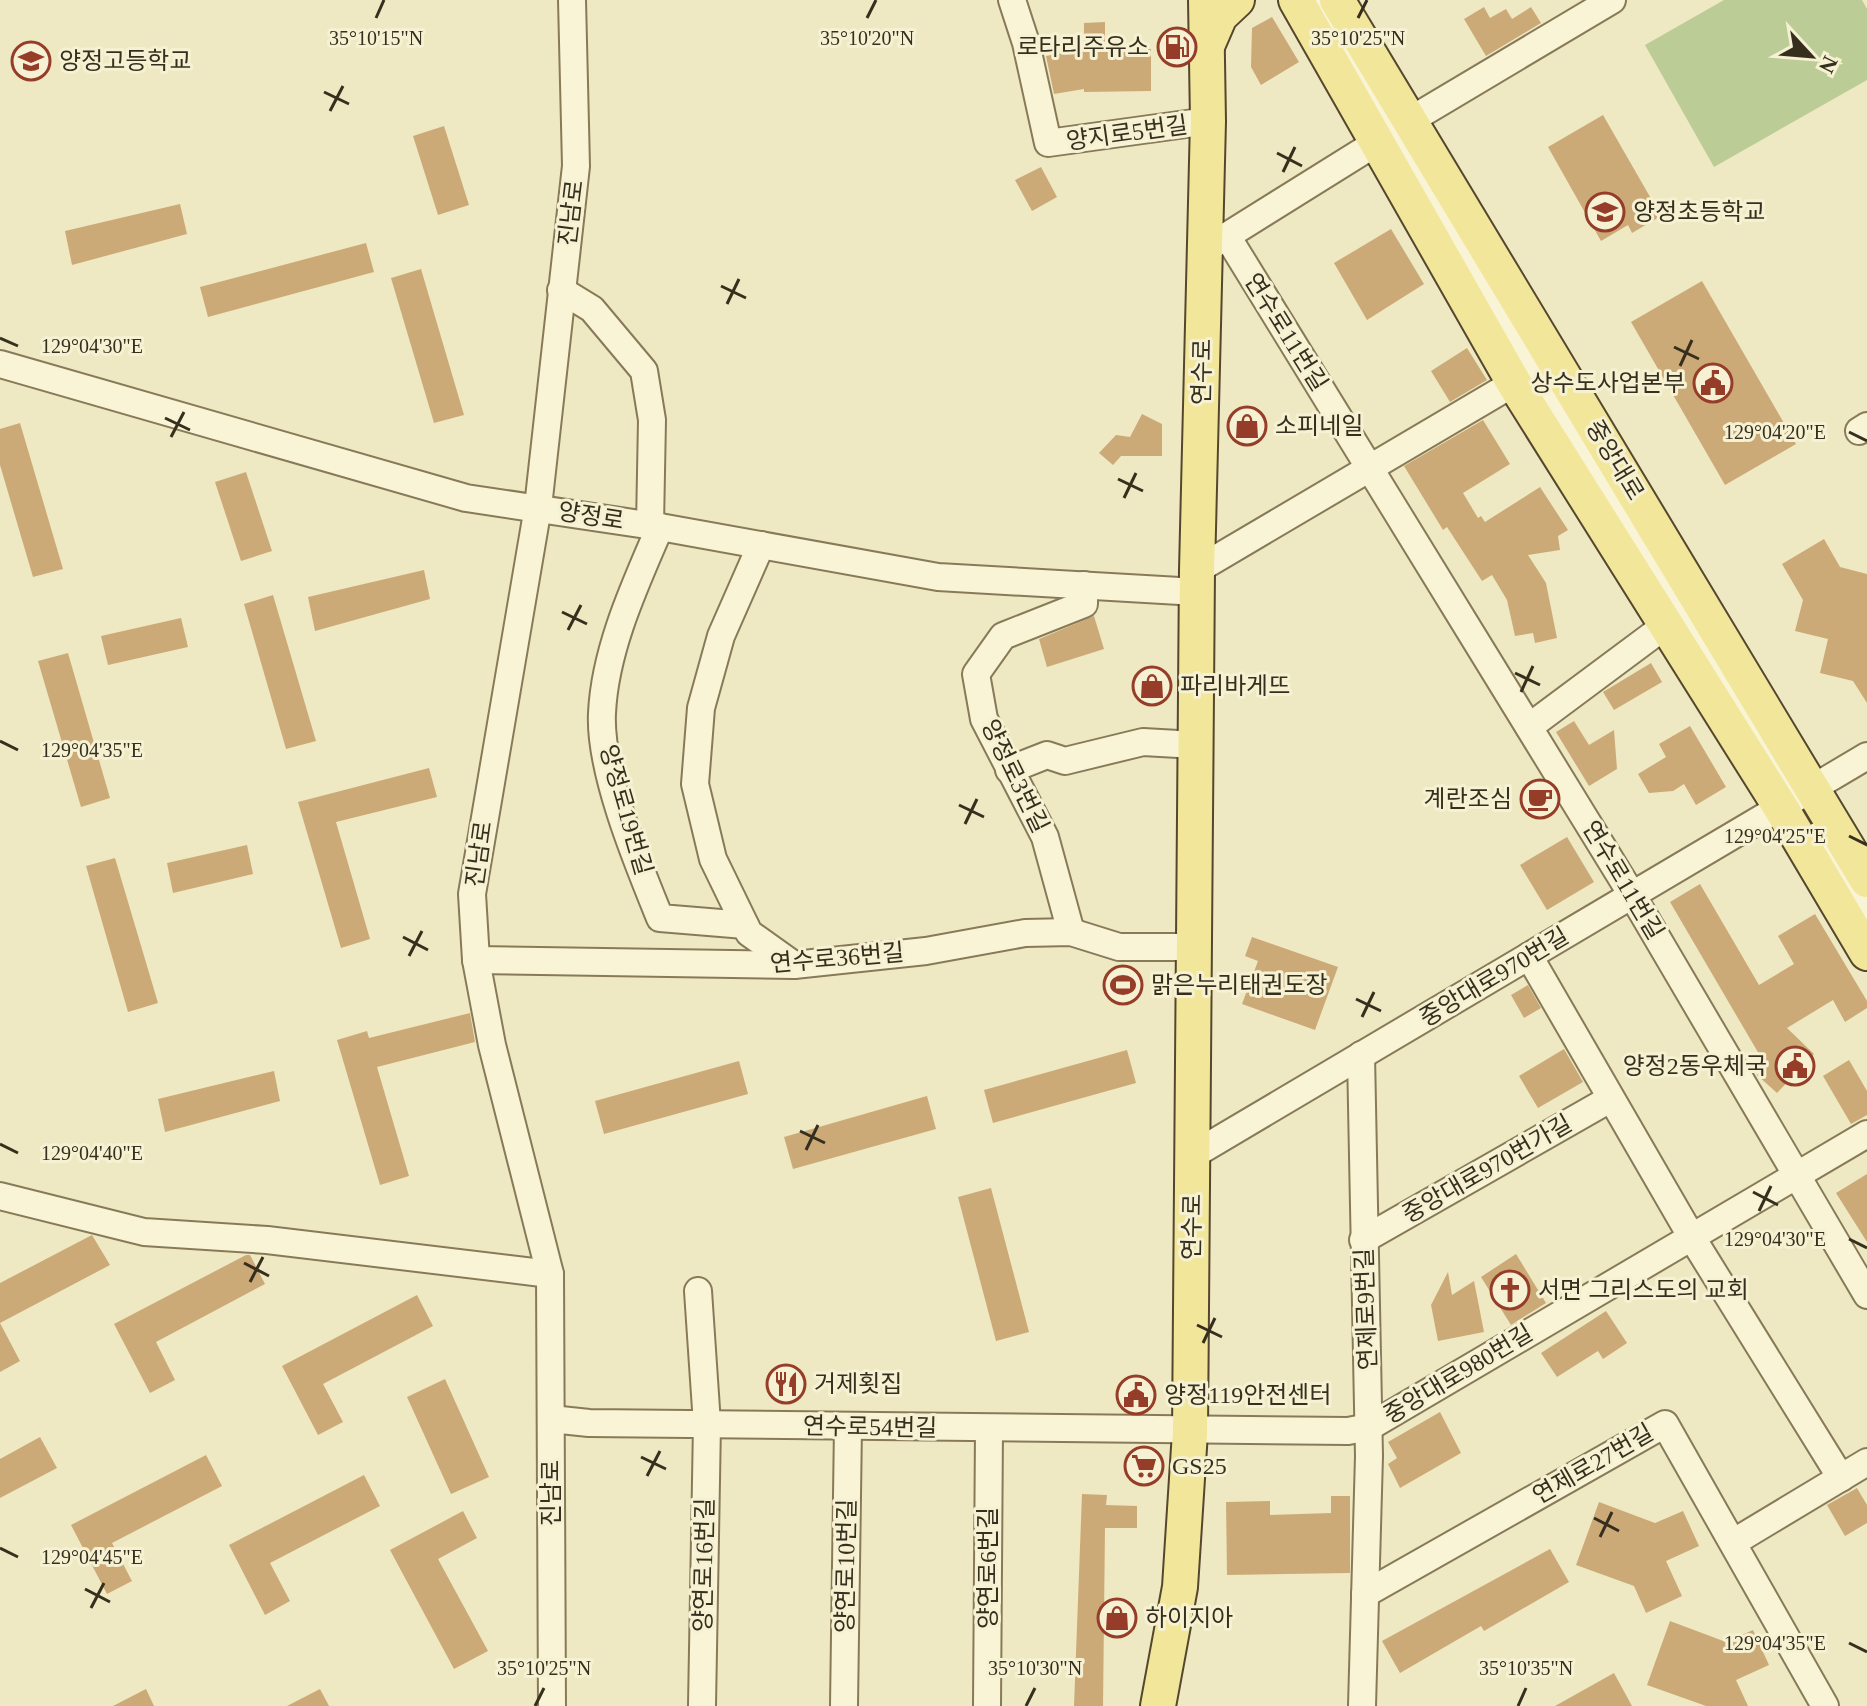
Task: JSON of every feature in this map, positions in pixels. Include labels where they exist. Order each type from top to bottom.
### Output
[{"type":"main road","name":"연수로","points":[[1158,1706],[1180,1587],[1190,1432],[1197,581],[1216,243],[1208,121],[1206,0]]},
{"type":"main road","points":[[1207,46],[1220,16],[1237,0]]},
{"type":"main road","name":"중앙대로","points":[[1337,0],[1797,798],[1867,953]]},
{"type":"main road","name":"중앙대로","points":[[1301,1],[1514,383],[1666,625],[1797,798],[1867,880]]},
{"type":"street","name":"진남로","points":[[552,1706],[550,1274],[492,1045],[476,960],[472,894],[538,507],[576,166],[572,0]]},
{"type":"street","name":"양지로5번길","points":[[1012,0],[1026,43],[1048,143],[1208,121]]},
{"type":"street","points":[[1409,121],[1612,0]]},
{"type":"street","points":[[1301,1],[1797,798],[1867,918]]},
{"type":"street","points":[[1216,243],[1379,141]]},
{"type":"street","name":"연수로11번길","points":[[1216,243],[1370,469],[1632,895],[1867,1295]]},
{"type":"street","points":[[561,290],[592,309],[644,371],[652,420],[655,526]]},
{"type":"street","name":"양정로","points":[[0,364],[466,498],[655,526],[938,577],[1084,585],[1197,581]]},
{"type":"street","points":[[1197,581],[1370,469],[1514,383]]},
{"type":"street","name":"양정로19번길","points":[[655,526],[608,670],[602,716],[610,771],[660,918],[745,925]]},
{"type":"street","points":[[761,545],[721,636],[701,708],[695,784],[713,859],[749,933],[794,965]]},
{"type":"street","name":"양정로3번길","points":[[1071,932],[1045,837],[984,719],[976,674],[1003,636],[1084,604],[1084,585]]},
{"type":"street","points":[[1529,727],[1666,625]]},
{"type":"street","points":[[1009,770],[1047,755],[1065,761],[1096,756],[1143,742],[1196,745]]},
{"type":"street","name":"중앙대로970번길","points":[[1193,1155],[1867,756]]},
{"type":"street","name":"연수로36번길","points":[[476,960],[794,965],[926,951],[1025,933],[1071,932],[1119,947],[1194,947]]},
{"type":"street","points":[[1529,956],[1691,1236],[1841,1478]]},
{"type":"street","name":"연제로9번길","points":[[1361,1055],[1369,1427],[1362,1706]]},
{"type":"street","name":"중앙대로970번가길","points":[[1363,1240],[1610,1099]]},
{"type":"street","name":"중앙대로980번길","points":[[1190,1432],[1348,1431],[1369,1427],[1867,1134]]},
{"type":"street","points":[[0,1196],[144,1232],[267,1240],[550,1274]]},
{"type":"street","name":"양연로16번길","points":[[698,1291],[707,1424],[702,1706]]},
{"type":"street","name":"연수로54번길","points":[[551,1419],[1190,1432]]},
{"type":"street","name":"연제로27번길","points":[[1365,1594],[1665,1424],[1825,1706]]},
{"type":"street","name":"양연로10번길","points":[[844,1706],[848,1426]]},
{"type":"street","name":"양연로6번길","points":[[987,1706],[989,1430]]},
{"type":"street","points":[[1734,1542],[1867,1462]]},
{"type":"green space","points":[[1724,0],[1862,0],[1867,9],[1867,80],[1714,167],[1645,45]]},
{"type":"building","points":[[1484,7],[1490,18],[1506,9],[1512,19],[1531,7],[1541,23],[1486,56],[1464,19]]},
{"type":"building","points":[[1272,17],[1299,62],[1261,85],[1251,67],[1252,28]]},
{"type":"building","points":[[1105,22],[1105,50],[1151,49],[1151,91],[1084,92],[1084,89],[1054,94],[1046,56],[1084,49],[1084,23]]},
{"type":"building","points":[[1603,115],[1661,216],[1632,233],[1628,225],[1601,241],[1548,147]]},
{"type":"building","points":[[444,126],[469,205],[438,215],[413,136]]},
{"type":"building","points":[[1041,167],[1057,197],[1032,211],[1015,180]]},
{"type":"building","points":[[180,204],[187,234],[72,265],[65,231]]},
{"type":"building","points":[[1391,229],[1424,284],[1367,320],[1334,263]]},
{"type":"building","points":[[366,243],[374,272],[208,317],[200,287]]},
{"type":"building","points":[[421,269],[464,415],[434,423],[391,278]]},
{"type":"building","name":"상수도사업본부","points":[[1702,281],[1796,444],[1725,485],[1631,322]]},
{"type":"building","points":[[1467,348],[1487,380],[1450,402],[1431,371]]},
{"type":"building","points":[[1142,414],[1162,424],[1162,456],[1121,456],[1113,465],[1099,453],[1116,435],[1130,437]]},
{"type":"building","points":[[1483,420],[1510,464],[1463,493],[1478,518],[1481,516],[1485,522],[1540,487],[1568,530],[1558,536],[1560,550],[1528,555],[1546,583],[1557,638],[1535,643],[1533,633],[1515,636],[1507,600],[1492,575],[1482,581],[1447,527],[1443,530],[1404,466]]},
{"type":"building","points":[[20,423],[63,569],[33,577],[0,465],[0,429]]},
{"type":"building","points":[[246,472],[272,551],[241,561],[215,482]]},
{"type":"building","points":[[1824,539],[1840,567],[1867,574],[1867,703],[1853,681],[1820,673],[1828,639],[1795,631],[1803,600],[1782,564]]},
{"type":"building","points":[[424,570],[430,599],[315,631],[308,597]]},
{"type":"building","points":[[273,595],[316,741],[286,749],[244,604]]},
{"type":"building","points":[[1094,616],[1104,649],[1047,667],[1039,639]]},
{"type":"building","points":[[181,618],[188,647],[108,665],[101,636]]},
{"type":"building","points":[[68,653],[110,798],[81,807],[38,661]]},
{"type":"building","points":[[1651,663],[1662,682],[1614,710],[1603,692]]},
{"type":"building","points":[[1574,721],[1589,745],[1614,730],[1617,769],[1589,786],[1556,732]]},
{"type":"building","points":[[1690,726],[1726,787],[1696,805],[1684,784],[1673,791],[1649,793],[1638,774],[1666,757],[1659,744]]},
{"type":"building","points":[[429,768],[437,797],[336,822],[370,939],[341,948],[298,802]]},
{"type":"building","points":[[1567,837],[1594,882],[1547,910],[1520,865]]},
{"type":"building","points":[[247,845],[253,874],[173,893],[167,863]]},
{"type":"building","points":[[115,858],[158,1003],[128,1012],[86,866]]},
{"type":"building","points":[[1700,884],[1759,985],[1794,964],[1778,936],[1815,914],[1867,1001],[1867,1008],[1845,1022],[1833,1000],[1787,1028],[1814,1054],[1777,1093],[1757,1075],[1766,1066],[1670,902]]},
{"type":"building","points":[[1252,937],[1338,967],[1315,1030],[1242,1004],[1258,961],[1245,956]]},
{"type":"building","points":[[1528,985],[1541,1008],[1524,1018],[1511,995]]},
{"type":"building","points":[[470,1013],[475,1042],[377,1067],[409,1176],[380,1185],[337,1040],[367,1031],[369,1038]]},
{"type":"building","points":[[1564,1049],[1583,1082],[1538,1108],[1519,1076]]},
{"type":"building","points":[[1127,1050],[1136,1083],[993,1123],[984,1090]]},
{"type":"building","points":[[1849,1060],[1867,1091],[1867,1115],[1851,1124],[1823,1076]]},
{"type":"building","points":[[739,1061],[748,1094],[604,1134],[595,1101]]},
{"type":"building","points":[[274,1071],[280,1101],[165,1132],[158,1099]]},
{"type":"building","points":[[927,1096],[936,1129],[793,1169],[784,1137]]},
{"type":"building","points":[[1867,1174],[1867,1242],[1836,1193]]},
{"type":"building","points":[[991,1188],[1029,1332],[996,1341],[958,1197]]},
{"type":"building","points":[[92,1235],[110,1265],[0,1323],[0,1283]]},
{"type":"building","name":"서면 그리스도의 교회","points":[[1516,1254],[1546,1303],[1511,1325],[1481,1277]]},
{"type":"building","points":[[250,1255],[265,1284],[156,1342],[175,1380],[150,1393],[114,1324]]},
{"type":"building","points":[[1448,1272],[1452,1295],[1474,1281],[1484,1332],[1438,1341],[1431,1305]]},
{"type":"building","points":[[417,1295],[433,1326],[323,1384],[343,1422],[318,1435],[282,1366]]},
{"type":"building","points":[[1606,1311],[1627,1343],[1603,1359],[1598,1351],[1557,1377],[1541,1353]]},
{"type":"building","points":[[0,1323],[20,1361],[0,1372]]},
{"type":"building","points":[[445,1379],[489,1477],[451,1494],[407,1397]]},
{"type":"building","points":[[1440,1412],[1461,1453],[1400,1488],[1388,1464],[1397,1458],[1388,1442]]},
{"type":"building","points":[[40,1437],[57,1468],[0,1498],[0,1459]]},
{"type":"building","points":[[206,1455],[222,1486],[112,1543],[132,1581],[107,1594],[71,1525]]},
{"type":"building","points":[[364,1475],[380,1506],[270,1563],[290,1601],[265,1615],[229,1545]]},
{"type":"building","points":[[1857,1488],[1867,1505],[1867,1523],[1845,1536],[1827,1505]]},
{"type":"building","points":[[1082,1494],[1107,1495],[1106,1505],[1137,1506],[1137,1528],[1105,1528],[1103,1706],[1074,1706]]},
{"type":"building","points":[[1331,1496],[1350,1496],[1350,1573],[1227,1575],[1226,1502],[1270,1501],[1270,1515],[1331,1513]]},
{"type":"building","points":[[1599,1502],[1655,1523],[1683,1511],[1699,1546],[1666,1561],[1682,1596],[1646,1613],[1634,1586],[1576,1565]]},
{"type":"building","points":[[463,1511],[477,1538],[438,1559],[488,1651],[454,1669],[390,1550]]},
{"type":"building","points":[[1550,1549],[1569,1582],[1484,1631],[1481,1626],[1400,1673],[1382,1641]]},
{"type":"building","points":[[1670,1621],[1726,1642],[1753,1630],[1769,1665],[1736,1680],[1748,1706],[1706,1706],[1647,1685]]},
{"type":"building","points":[[1614,1673],[1632,1706],[1555,1706]]},
{"type":"building","points":[[146,1689],[154,1706],[113,1706]]},
{"type":"building","points":[[320,1689],[329,1706],[287,1706]]},
{"type":"place","name":"로타리주유소","points":[[1177,47]]},
{"type":"place","name":"양정고등학교","points":[[31,61]]},
{"type":"place","name":"양정초등학교","points":[[1605,212]]},
{"type":"place","name":"상수도사업본부","points":[[1713,383]]},
{"type":"place","name":"소피네일","points":[[1247,426]]},
{"type":"place","name":"파리바게뜨","points":[[1152,686]]},
{"type":"place","name":"계란조심","points":[[1540,799]]},
{"type":"place","name":"맑은누리태권도장","points":[[1123,985]]},
{"type":"place","name":"양정2동우체국","points":[[1795,1066]]},
{"type":"place","name":"서면 그리스도의 교회","points":[[1510,1290]]},
{"type":"place","name":"거제횟집","points":[[786,1384]]},
{"type":"place","name":"양정119안전센터","points":[[1136,1395]]},
{"type":"place","name":"GS25","points":[[1144,1466]]},
{"type":"place","name":"하이지아","points":[[1117,1618]]}]
